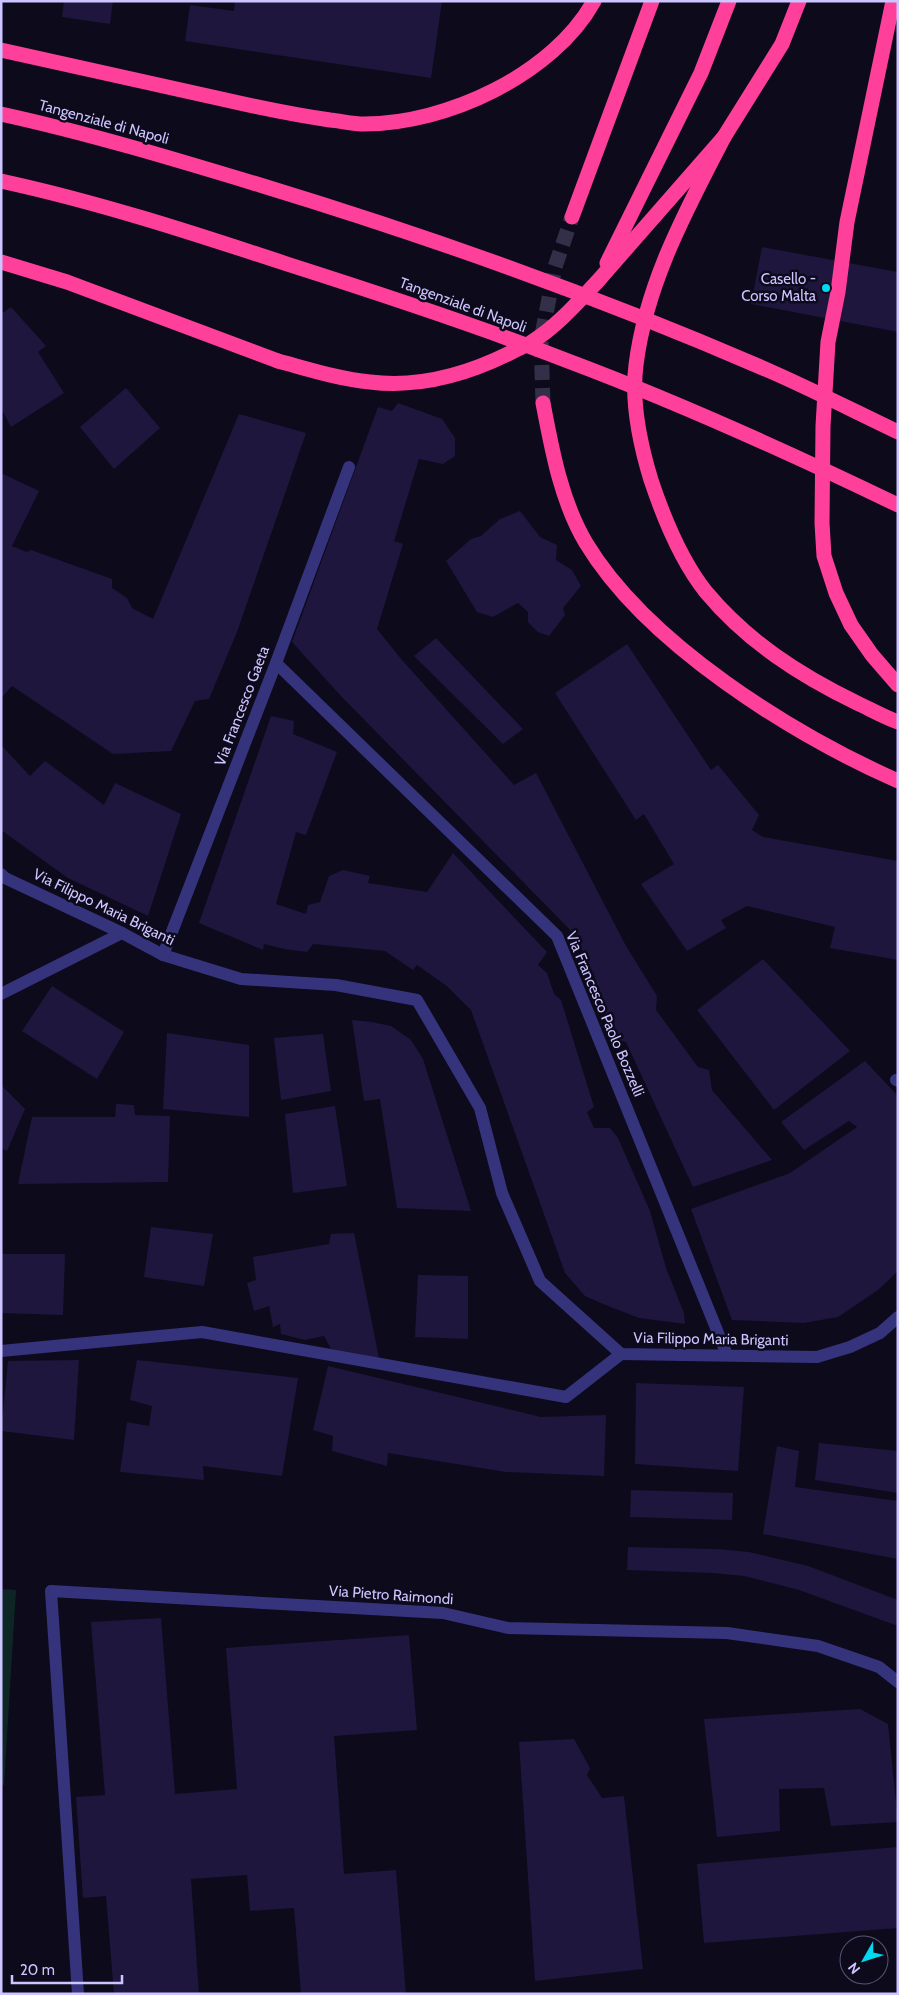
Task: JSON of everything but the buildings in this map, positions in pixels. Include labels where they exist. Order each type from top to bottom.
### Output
[{"type":"highway","points":[[1,50],[306,116],[362,124],[401,122],[446,110],[486,94],[524,73],[550,54],[575,28],[594,1]]},
{"type":"highway","points":[[572,217],[652,1]]},
{"type":"highway","points":[[597,282],[701,73],[729,1]]},
{"type":"highway","points":[[799,1],[782,44],[724,137],[680,221],[667,253],[643,325],[636,366],[635,405],[644,458],[659,502],[678,546],[705,590],[743,631],[780,660],[828,689],[898,722]]},
{"type":"highway","points":[[892,1],[847,222],[838,292],[828,342],[821,475],[824,556],[836,593],[851,625],[872,655],[898,684]]},
{"type":"highway","name":"Tangenziale di Napoli","points":[[1,114],[163,156],[430,240],[617,308],[774,373],[898,432]]},
{"type":"highway","points":[[1,262],[66,282],[278,361],[327,374],[371,382],[416,383],[452,377],[490,363],[533,342],[566,315],[724,137]]},
{"type":"highway","name":"Tangenziale di Napoli","points":[[1,181],[108,208],[257,254],[366,289],[550,354],[806,461],[898,505]]},
{"type":"highway","points":[[543,403],[552,451],[566,498],[586,543],[619,589],[669,638],[721,679],[789,724],[864,766],[898,781]]},
{"type":"street","name":"Via Francesco Gaeta","points":[[163,955],[276,663],[349,467]]},
{"type":"street","name":"Via Francesco Paolo Bozzelli","points":[[276,663],[557,936],[727,1355]]},
{"type":"street","name":"Via Filippo Maria Briganti","points":[[1,874],[5,878],[122,933],[163,955],[241,979],[336,985],[417,1000],[480,1108],[502,1193],[540,1281],[621,1354],[817,1357],[850,1347],[880,1333],[898,1317]]},
{"type":"street","points":[[1,994],[122,933]]},
{"type":"street","points":[[1,1351],[202,1332],[566,1398],[621,1354]]},
{"type":"street","name":"Via Pietro Raimondi","points":[[78,1994],[51,1591],[443,1613],[508,1628],[727,1633],[818,1646],[879,1667],[898,1682]]},
{"type":"green space","points":[[1,1589],[16,1590],[4,1785],[1,1784]]},
{"type":"tunnel","points":[[543,403],[541,340],[555,267],[572,217]]},
{"type":"place","name":"Casello - Corso Malta","points":[[826,288]]}]
